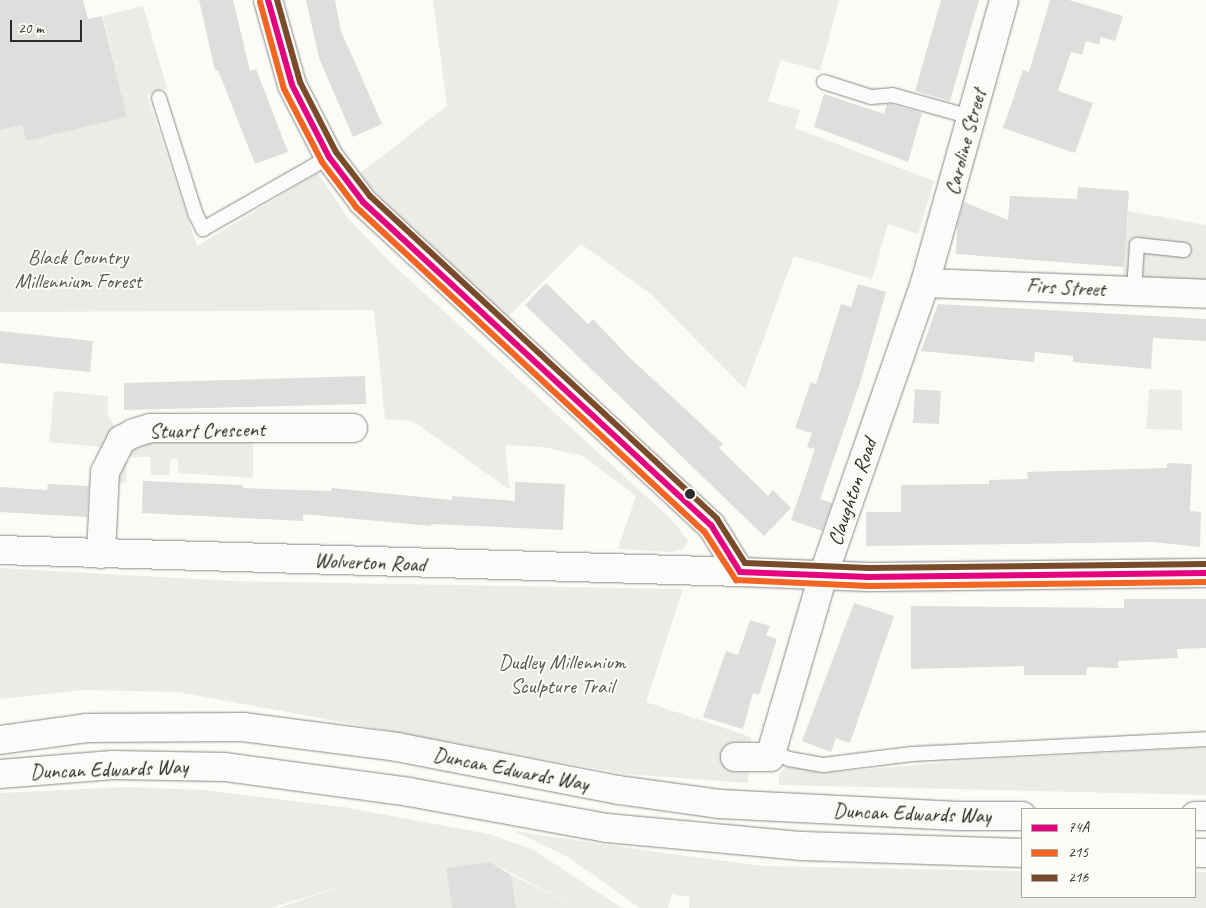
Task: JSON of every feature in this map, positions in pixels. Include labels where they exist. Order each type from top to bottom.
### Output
[{"type":"main road","points":[[268,0],[292,85],[329,157],[363,202],[711,525],[740,572]]},
{"type":"main road","name":"Caroline Street","points":[[926,283],[1004,0]]},
{"type":"main road","name":"Firs Street","points":[[926,283],[1206,294]]},
{"type":"main road","name":"Claughton Road","points":[[771,751],[823,576],[926,283]]},
{"type":"main road","name":"Stuart Crescent","points":[[101,554],[105,472],[121,440],[134,432],[150,428],[354,428]]},
{"type":"main road","name":"Wolverton Road","points":[[0,550],[823,576],[1206,573]]},
{"type":"main road","points":[[0,720],[64,713],[114,728]]},
{"type":"main road","name":"Duncan Edwards Way","points":[[0,740],[86,728],[243,727],[397,748],[619,790],[720,804],[958,816],[1021,816]]},
{"type":"main road","points":[[735,757],[770,757],[771,751]]},
{"type":"main road","name":"Duncan Edwards Way","points":[[0,774],[113,765],[225,766],[409,792],[608,828],[802,846],[1021,853]]},
{"type":"lane","points":[[824,82],[871,97],[892,95],[971,117]]},
{"type":"lane","points":[[159,98],[203,229],[329,157]]},
{"type":"lane","points":[[1134,290],[1137,245],[1184,250]]},
{"type":"lane","points":[[771,751],[789,758],[823,765],[912,754],[1206,739]]},
{"type":"shaded area","points":[[1128,211],[1206,225],[1206,294],[1122,290]]},
{"type":"shaded area","points":[[490,862],[511,875],[578,908],[452,908],[446,868]]},
{"type":"shaded area","points":[[762,866],[967,870],[972,908],[744,908]]},
{"type":"shaded area","points":[[376,874],[387,908],[278,908]]},
{"type":"green space","points":[[433,0],[839,0],[820,71],[781,60],[768,101],[800,110],[795,128],[934,181],[918,234],[888,224],[872,279],[794,256],[745,389],[651,294],[581,244],[508,317],[395,214],[359,174],[447,106]]},
{"type":"green space","name":"Black Country Millennium Forest","points":[[143,6],[167,88],[147,95],[197,246],[318,173],[347,217],[390,262],[673,521],[688,541],[683,549],[671,552],[618,549],[636,496],[583,456],[543,447],[505,445],[510,490],[413,421],[385,419],[374,310],[0,312],[0,130],[22,125],[26,141],[126,117],[103,16]]},
{"type":"green space","points":[[1149,389],[1182,390],[1182,430],[1146,429]]},
{"type":"green space","points":[[54,391],[108,396],[108,416],[117,430],[102,447],[49,442]]},
{"type":"green space","points":[[253,438],[253,478],[178,473],[178,459],[171,459],[169,475],[151,475],[150,457],[127,457],[126,482],[113,485],[129,448],[150,442]]},
{"type":"green space","name":"Dudley Millennium Sculpture Trail","points":[[0,568],[231,581],[683,589],[646,702],[751,737],[748,783],[625,774],[178,692],[83,690],[0,699]]},
{"type":"green space","points":[[1206,747],[1206,795],[779,785],[779,774],[789,764],[825,773],[962,761]]},
{"type":"green space","points":[[128,787],[203,790],[342,807],[489,834],[532,849],[622,908],[578,908],[490,862],[446,868],[452,908],[387,908],[375,875],[271,908],[0,908],[0,793]]},
{"type":"green space","points":[[514,831],[762,866],[744,908],[689,908],[689,897],[672,894],[668,908],[640,908],[568,857]]},
{"type":"green space","points":[[967,870],[1021,871],[1021,898],[1196,898],[1196,872],[1206,872],[1206,908],[972,908]]},
{"type":"building","points":[[0,0],[83,0],[88,19],[102,16],[127,117],[26,141],[22,125],[0,130]]},
{"type":"building","points":[[199,0],[233,0],[250,71],[256,69],[288,152],[255,164],[218,70],[215,71]]},
{"type":"building","points":[[306,0],[335,0],[341,31],[382,124],[353,137],[319,58]]},
{"type":"building","points":[[941,0],[979,0],[950,101],[915,91]]},
{"type":"building","points":[[1050,0],[1069,0],[1123,16],[1115,41],[1101,37],[1099,45],[1086,41],[1082,55],[1071,52],[1058,91],[1093,103],[1075,153],[1003,128],[1023,70],[1029,72]]},
{"type":"building","points":[[824,94],[884,114],[887,104],[922,113],[908,162],[814,127]]},
{"type":"building","points":[[1078,187],[1129,191],[1124,267],[956,254],[957,225],[964,202],[1008,220],[1010,196],[1077,199]]},
{"type":"building","points":[[546,283],[588,324],[593,319],[630,358],[723,444],[719,448],[768,496],[773,490],[791,508],[764,536],[525,305]]},
{"type":"building","points":[[858,284],[886,292],[860,383],[820,499],[832,503],[822,531],[791,520],[815,449],[807,447],[812,433],[795,428],[811,382],[816,384],[841,304],[851,307]]},
{"type":"building","points":[[938,304],[1206,319],[1206,341],[1153,338],[1151,369],[1073,362],[1073,356],[1035,352],[1034,362],[921,351]]},
{"type":"building","points":[[0,331],[93,341],[90,372],[0,363]]},
{"type":"building","points":[[365,376],[366,404],[124,410],[124,383]]},
{"type":"building","points":[[915,389],[941,391],[939,424],[913,423]]},
{"type":"building","points":[[1167,463],[1192,464],[1190,511],[1201,512],[1200,547],[1153,542],[866,546],[866,512],[901,512],[901,485],[989,484],[989,480],[1028,479],[1027,472],[1167,468]]},
{"type":"building","points":[[143,481],[243,485],[243,488],[331,491],[332,488],[452,500],[452,496],[515,501],[515,482],[565,484],[563,530],[431,524],[431,526],[303,514],[303,521],[142,513]]},
{"type":"building","points":[[48,484],[89,486],[87,517],[0,512],[0,487],[47,490]]},
{"type":"building","points":[[1124,599],[1206,599],[1206,648],[1177,649],[1178,658],[1118,661],[1118,668],[1087,667],[1086,675],[1024,675],[1024,666],[911,669],[911,606],[1124,608]]},
{"type":"building","points":[[854,603],[894,616],[850,743],[836,738],[831,752],[802,741]]},
{"type":"building","points":[[750,620],[770,626],[766,635],[777,639],[759,695],[753,693],[743,729],[703,717],[726,651],[738,655]]},
{"type":"building","points":[[490,862],[511,875],[516,908],[452,908],[446,868]]},
{"type":"transit line","name":"74A","points":[[268,0],[292,85],[329,157],[363,202],[711,525],[740,572],[869,577],[1206,573]]},
{"type":"transit line","name":"216","points":[[277,0],[300,82],[336,152],[370,196],[717,519],[745,563],[869,568],[1206,564]]},
{"type":"transit line","name":"215","points":[[260,2],[284,89],[322,162],[356,207],[704,531],[736,580],[869,586],[1206,582]]}]
